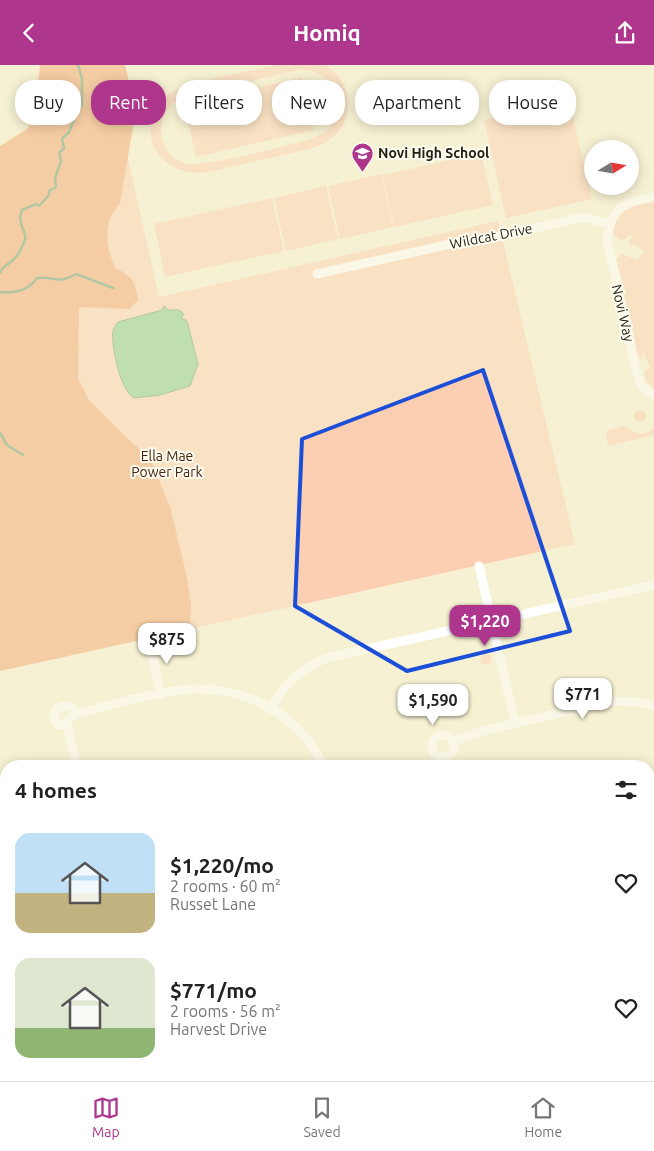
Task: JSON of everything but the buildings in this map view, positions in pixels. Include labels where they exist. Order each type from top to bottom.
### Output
[{"type":"street","points":[[609,224],[612,215],[628,203],[654,197]]},
{"type":"street","name":"Wildcat Drive","points":[[317,274],[455,243],[486,239],[584,217],[609,224]]},
{"type":"street","name":"Novi Way","points":[[609,224],[609,250],[635,365],[641,385],[654,397]]},
{"type":"street","points":[[479,566],[515,723]]},
{"type":"street","points":[[271,708],[292,679],[324,659],[654,585]]},
{"type":"street","points":[[149,640],[161,695]]},
{"type":"street","points":[[76,714],[72,707],[63,706],[56,709],[54,718],[59,725],[67,723],[76,714],[161,695],[204,689],[236,693],[271,708],[303,734],[319,760]]},
{"type":"street","points":[[453,741],[515,723],[613,701],[639,702],[654,706]]},
{"type":"street","points":[[67,723],[76,760]]},
{"type":"highlighted area","points":[[483,370],[570,631],[407,671],[295,606],[302,439]]},
{"type":"green space","points":[[278,65],[324,65],[329,67],[340,80],[328,80],[317,73],[307,70],[296,70],[256,80],[207,80]]},
{"type":"green space","points":[[302,77],[303,80],[289,80]]},
{"type":"green space","points":[[272,84],[272,125],[313,125],[314,130],[196,157],[189,125],[262,125],[262,86]]},
{"type":"green space","points":[[345,89],[348,101],[345,120]]},
{"type":"green space","points":[[175,91],[176,101],[166,112],[166,97]]},
{"type":"green space","points":[[489,119],[489,125],[575,125],[584,165],[584,195],[591,195],[592,199],[506,218],[484,120]]},
{"type":"green space","points":[[151,125],[162,125],[162,138],[169,153],[178,160],[188,164],[197,164],[274,149],[322,134],[332,125],[342,125],[334,136],[326,142],[307,150],[213,171],[195,173],[179,169],[166,162],[156,151],[151,138]]},
{"type":"green space","points":[[481,153],[493,205],[394,227],[383,175]]},
{"type":"green space","name":"Ella Mae Power Park","points":[[128,159],[159,297],[498,221],[575,544],[0,671],[0,185]]},
{"type":"green space","points":[[381,174],[393,227],[340,239],[328,186]]},
{"type":"green space","points":[[326,186],[338,239],[286,251],[274,198]]},
{"type":"green space","points":[[272,198],[284,251],[165,277],[154,224]]},
{"type":"green space","points":[[654,201],[654,389],[647,382],[644,373],[650,367],[643,351],[642,359],[637,355],[632,321],[629,318],[624,296],[626,293],[616,260],[622,254],[638,260],[644,251],[634,245],[631,246],[629,241],[633,237],[630,234],[626,239],[621,240],[612,233],[618,218],[627,209]]},
{"type":"green space","points":[[642,410],[645,411],[645,421],[638,422],[635,421],[634,414],[635,411]]},
{"type":"green space","points":[[624,426],[632,431],[643,434],[654,428],[654,435],[608,446],[606,431]]},
{"type":"green space","points":[[486,653],[492,659],[486,665],[480,659]]},
{"type":"shaded area","points":[[40,65],[125,65],[129,80],[91,80],[91,125],[133,125],[120,203],[114,210],[107,234],[109,251],[115,268],[132,280],[136,288],[138,300],[129,309],[79,307],[78,378],[88,399],[150,458],[170,507],[186,573],[191,605],[190,629],[0,671],[0,146],[27,129],[30,125],[81,125],[81,80],[38,80]]},
{"type":"shaded area","points":[[164,306],[168,310],[179,310],[184,314],[181,318],[187,321],[198,364],[190,386],[160,395],[134,398],[125,386],[117,367],[113,346],[113,330],[118,322],[162,310]]},
{"type":"waterway","points":[[0,273],[17,256],[25,240],[20,220],[22,210],[36,204],[39,206],[49,195],[49,191],[56,187],[55,178],[61,161],[59,153],[64,148],[62,139],[69,132],[76,114],[82,105],[82,79],[78,65]]},
{"type":"waterway","points":[[0,292],[21,290],[30,286],[37,278],[60,280],[76,274],[113,288]]},
{"type":"waterway","points":[[0,433],[7,445],[23,455]]},
{"type":"place","name":"Novi High School","points":[[362,172]]}]
